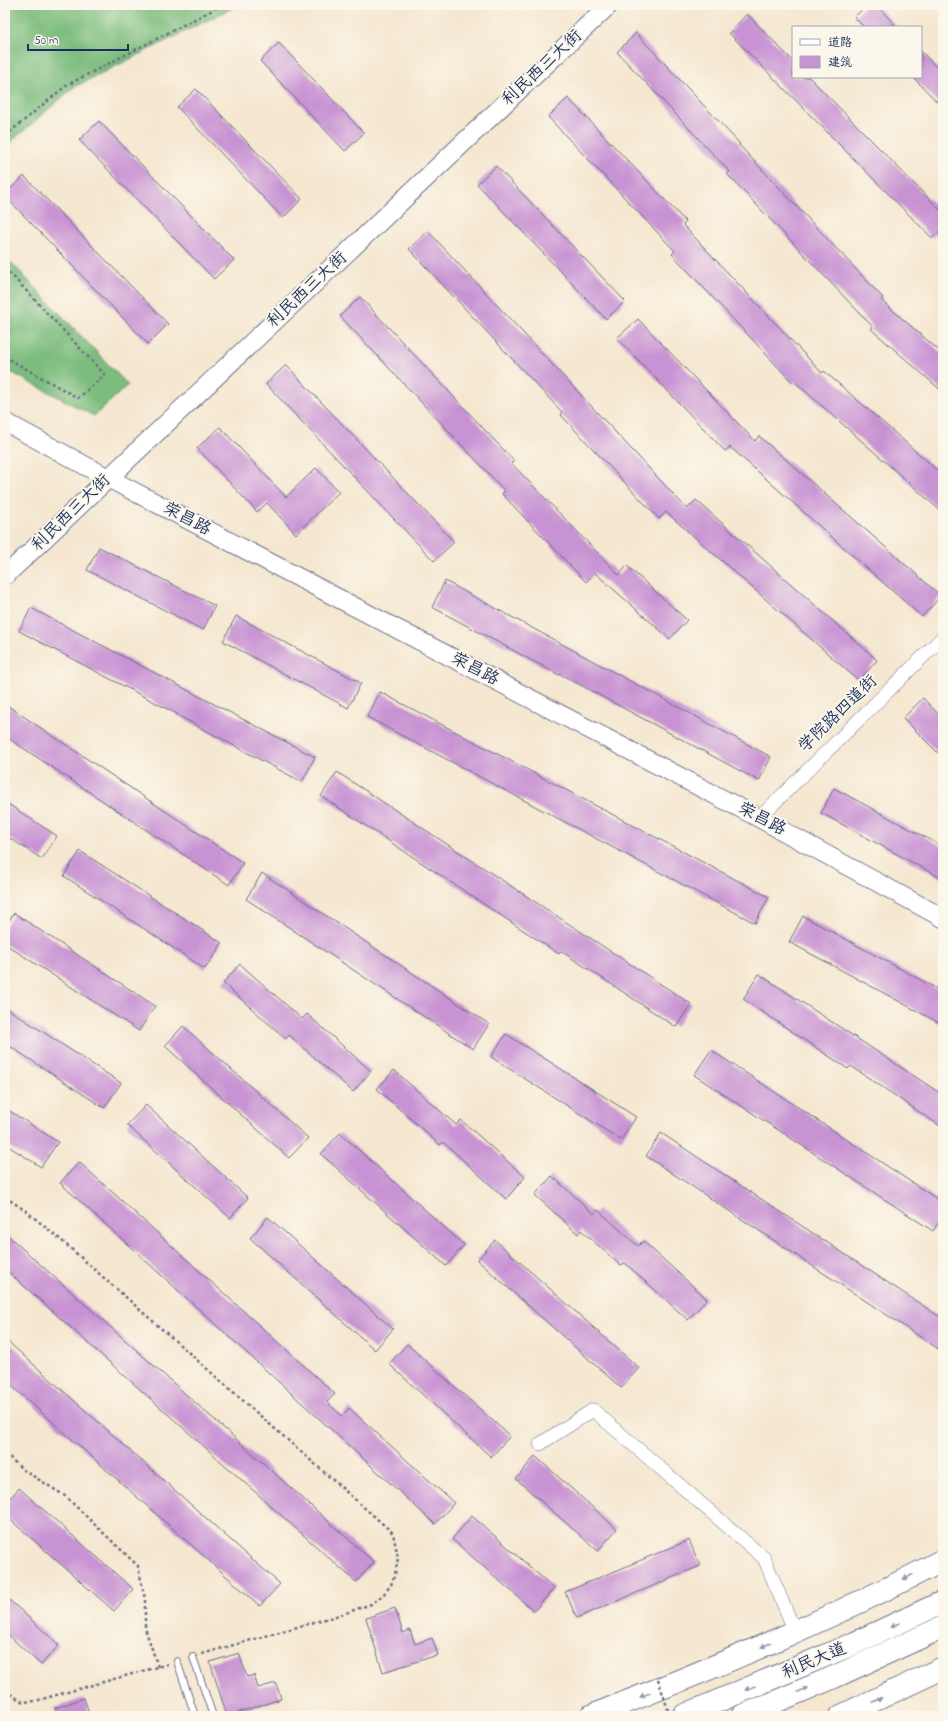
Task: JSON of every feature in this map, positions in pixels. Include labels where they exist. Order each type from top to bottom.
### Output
[{"type":"highway","points":[[591,1716],[713,1668],[795,1632],[943,1560]]},
{"type":"highway","name":"利民大道","points":[[683,1716],[855,1643],[943,1602]]},
{"type":"highway","name":"利民大道","points":[[742,1716],[834,1677],[943,1627]]},
{"type":"highway","points":[[841,1716],[943,1668]]},
{"type":"main road","name":"利民西三大街","points":[[5,576],[104,476],[591,5]]},
{"type":"main road","name":"利民西三大街","points":[[5,565],[104,476],[609,5]]},
{"type":"main road","name":"荣昌路","points":[[5,422],[104,476],[759,818],[943,918]]},
{"type":"street","name":"学院路四道街","points":[[759,818],[943,637]]},
{"type":"street","points":[[540,1444],[593,1410],[764,1558],[795,1632]]},
{"type":"lane","points":[[193,1657],[213,1716]]},
{"type":"lane","points":[[177,1661],[195,1716]]},
{"type":"path","points":[[5,136],[68,85],[222,5]]},
{"type":"path","points":[[5,268],[105,375],[78,398],[5,357]]},
{"type":"path","points":[[5,1197],[26,1211],[61,1240],[393,1533],[398,1558],[395,1574],[391,1585],[383,1595],[371,1604],[343,1614],[193,1657]]},
{"type":"path","points":[[5,1453],[22,1469],[65,1496],[138,1566],[145,1599],[145,1628],[158,1667]]},
{"type":"path","points":[[5,1691],[23,1702],[35,1701],[177,1661]]},
{"type":"path","points":[[658,1679],[670,1716]]},
{"type":"green space","points":[[5,5],[238,5],[74,87],[5,147]]},
{"type":"green space","points":[[5,256],[128,385],[94,416],[5,369]]},
{"type":"building","points":[[867,5],[876,5],[896,26],[863,26],[854,17]]},
{"type":"building","points":[[747,14],[792,60],[792,78],[810,78],[943,213],[943,228],[932,238],[729,33]]},
{"type":"building","points":[[636,33],[883,298],[881,300],[943,354],[943,392],[871,329],[873,327],[727,174],[730,172],[617,52]]},
{"type":"building","points":[[279,43],[364,133],[345,151],[260,61]]},
{"type":"building","points":[[922,52],[943,74],[943,108],[914,78],[922,78]]},
{"type":"building","points":[[196,89],[302,199],[283,218],[177,107]]},
{"type":"building","points":[[568,98],[686,222],[683,225],[822,373],[824,371],[943,475],[943,513],[795,382],[793,383],[672,254],[675,251],[548,117]]},
{"type":"building","points":[[99,121],[234,260],[214,279],[79,140]]},
{"type":"building","points":[[496,166],[625,301],[606,319],[477,184]]},
{"type":"building","points":[[24,176],[168,324],[148,344],[5,196],[5,194]]},
{"type":"building","points":[[428,231],[687,509],[696,500],[877,660],[859,681],[666,512],[659,519],[560,414],[562,412],[409,249]]},
{"type":"building","points":[[360,297],[514,461],[511,463],[619,575],[627,566],[687,620],[670,639],[595,573],[586,582],[502,494],[505,491],[340,316]]},
{"type":"building","points":[[638,319],[755,441],[759,436],[941,596],[922,617],[730,447],[725,451],[617,338]]},
{"type":"building","points":[[286,365],[454,542],[434,561],[266,384]]},
{"type":"building","points":[[220,427],[286,497],[316,468],[339,492],[296,534],[267,503],[257,512],[197,448]]},
{"type":"building","points":[[99,547],[215,606],[203,630],[87,570]]},
{"type":"building","points":[[445,581],[771,757],[759,781],[432,607]]},
{"type":"building","points":[[31,608],[315,757],[302,782],[19,631]]},
{"type":"building","points":[[236,616],[361,683],[348,708],[223,641]]},
{"type":"building","points":[[380,692],[769,897],[755,923],[367,717]]},
{"type":"building","points":[[923,698],[943,719],[943,758],[903,718]]},
{"type":"building","points":[[5,704],[243,863],[229,885],[5,736]]},
{"type":"building","points":[[337,772],[691,1004],[676,1027],[561,951],[559,954],[321,796]]},
{"type":"building","points":[[834,788],[943,847],[943,879],[821,813]]},
{"type":"building","points":[[5,802],[57,836],[42,859],[5,835]]},
{"type":"building","points":[[80,851],[222,943],[205,969],[64,876]]},
{"type":"building","points":[[262,873],[489,1024],[473,1049],[246,899]]},
{"type":"building","points":[[14,913],[155,1006],[139,1031],[5,944],[5,927]]},
{"type":"building","points":[[803,916],[943,992],[943,1025],[789,942]]},
{"type":"building","points":[[240,964],[302,1019],[307,1014],[371,1071],[353,1092],[289,1035],[286,1039],[223,983]]},
{"type":"building","points":[[759,974],[943,1095],[943,1128],[851,1066],[848,1069],[743,999]]},
{"type":"building","points":[[5,1007],[121,1083],[104,1108],[5,1043]]},
{"type":"building","points":[[183,1026],[308,1138],[289,1158],[165,1046]]},
{"type":"building","points":[[506,1034],[636,1117],[621,1140],[491,1057]]},
{"type":"building","points":[[711,1050],[943,1203],[943,1216],[933,1231],[694,1075]]},
{"type":"building","points":[[394,1070],[456,1125],[461,1120],[525,1177],[506,1199],[443,1142],[440,1145],[377,1089]]},
{"type":"building","points":[[146,1105],[248,1198],[230,1218],[127,1125]]},
{"type":"building","points":[[5,1108],[58,1142],[41,1167],[5,1144]]},
{"type":"building","points":[[340,1133],[464,1245],[446,1266],[321,1154]]},
{"type":"building","points":[[661,1133],[943,1319],[943,1352],[646,1156]]},
{"type":"building","points":[[79,1162],[335,1394],[327,1402],[342,1416],[349,1408],[454,1503],[435,1524],[60,1183]]},
{"type":"building","points":[[552,1176],[594,1214],[598,1210],[638,1246],[643,1241],[707,1299],[688,1320],[625,1263],[621,1266],[581,1230],[578,1234],[535,1195]]},
{"type":"building","points":[[268,1217],[393,1329],[375,1350],[250,1238]]},
{"type":"building","points":[[5,1233],[374,1562],[356,1582],[5,1269]]},
{"type":"building","points":[[495,1240],[639,1368],[621,1388],[477,1260]]},
{"type":"building","points":[[5,1339],[280,1584],[260,1606],[5,1380]]},
{"type":"building","points":[[407,1344],[510,1436],[491,1457],[389,1364]]},
{"type":"building","points":[[535,1456],[617,1529],[598,1551],[516,1479]]},
{"type":"building","points":[[19,1488],[133,1589],[114,1611],[5,1515],[5,1504]]},
{"type":"building","points":[[472,1516],[554,1588],[534,1611],[452,1539]]},
{"type":"building","points":[[689,1540],[700,1566],[577,1618],[565,1592]]},
{"type":"building","points":[[5,1596],[59,1645],[41,1665],[5,1632]]},
{"type":"building","points":[[395,1608],[403,1633],[410,1630],[415,1644],[432,1638],[438,1655],[383,1672],[366,1618]]},
{"type":"building","points":[[239,1653],[247,1677],[254,1675],[258,1688],[276,1683],[281,1699],[227,1716],[210,1662]]},
{"type":"building","points":[[84,1698],[90,1716],[58,1716],[55,1708]]}]
